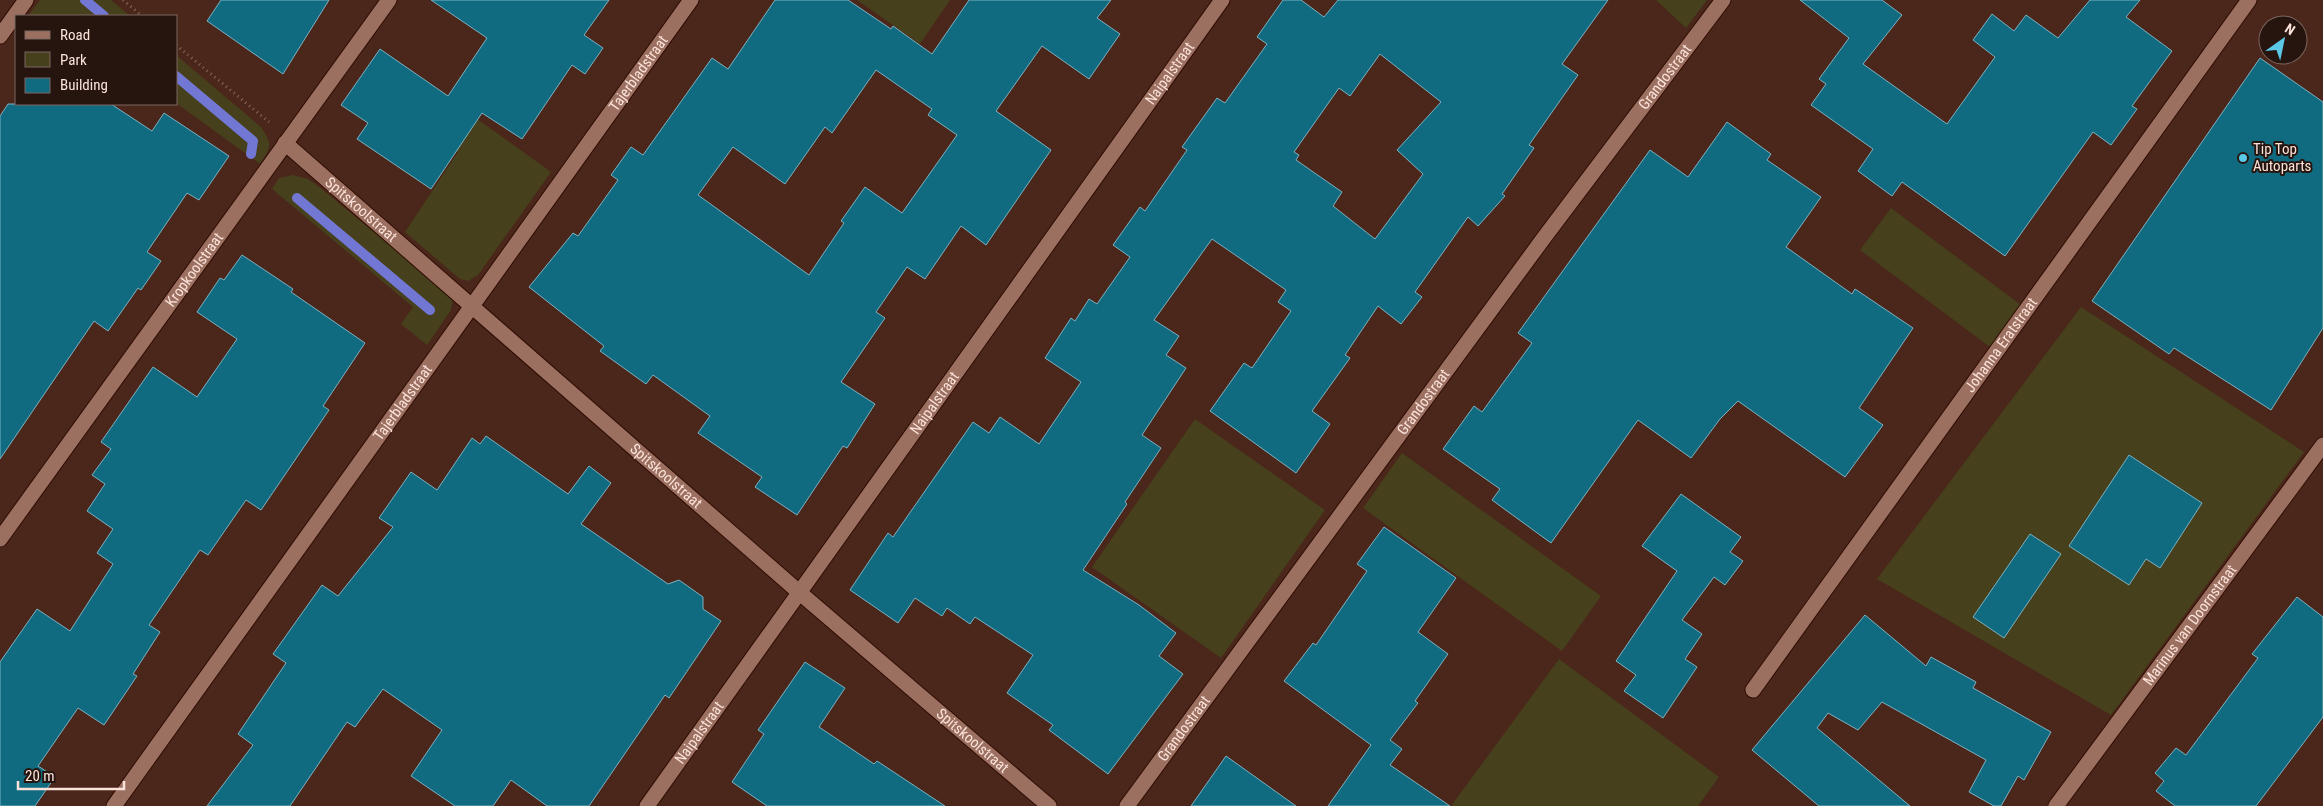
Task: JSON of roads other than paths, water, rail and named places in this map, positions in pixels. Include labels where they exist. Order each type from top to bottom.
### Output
[{"type":"street","points":[[15,15],[26,0]]},
{"type":"street","name":"Kropkoolstraat","points":[[0,539],[389,0]]},
{"type":"street","name":"Tajerbladstraat","points":[[114,806],[474,306],[691,0]]},
{"type":"street","name":"Naipalstraat","points":[[647,806],[1222,0]]},
{"type":"street","name":"Grandostraat","points":[[1127,806],[1543,239],[1723,0]]},
{"type":"street","name":"Johanna Eratstraat","points":[[1753,690],[2249,0]]},
{"type":"street","points":[[0,36],[15,15]]},
{"type":"street","name":"Spitskoolstraat","points":[[287,141],[800,593],[1049,806]]},
{"type":"street","name":"Marinus van Doornstraat","points":[[2056,806],[2323,445]]},
{"type":"waterway","points":[[85,0],[103,15]]},
{"type":"waterway","points":[[178,78],[253,141],[251,154]]},
{"type":"waterway","points":[[297,198],[430,310]]},
{"type":"place","name":"Tip Top Autoparts","points":[[2243,158]]}]
